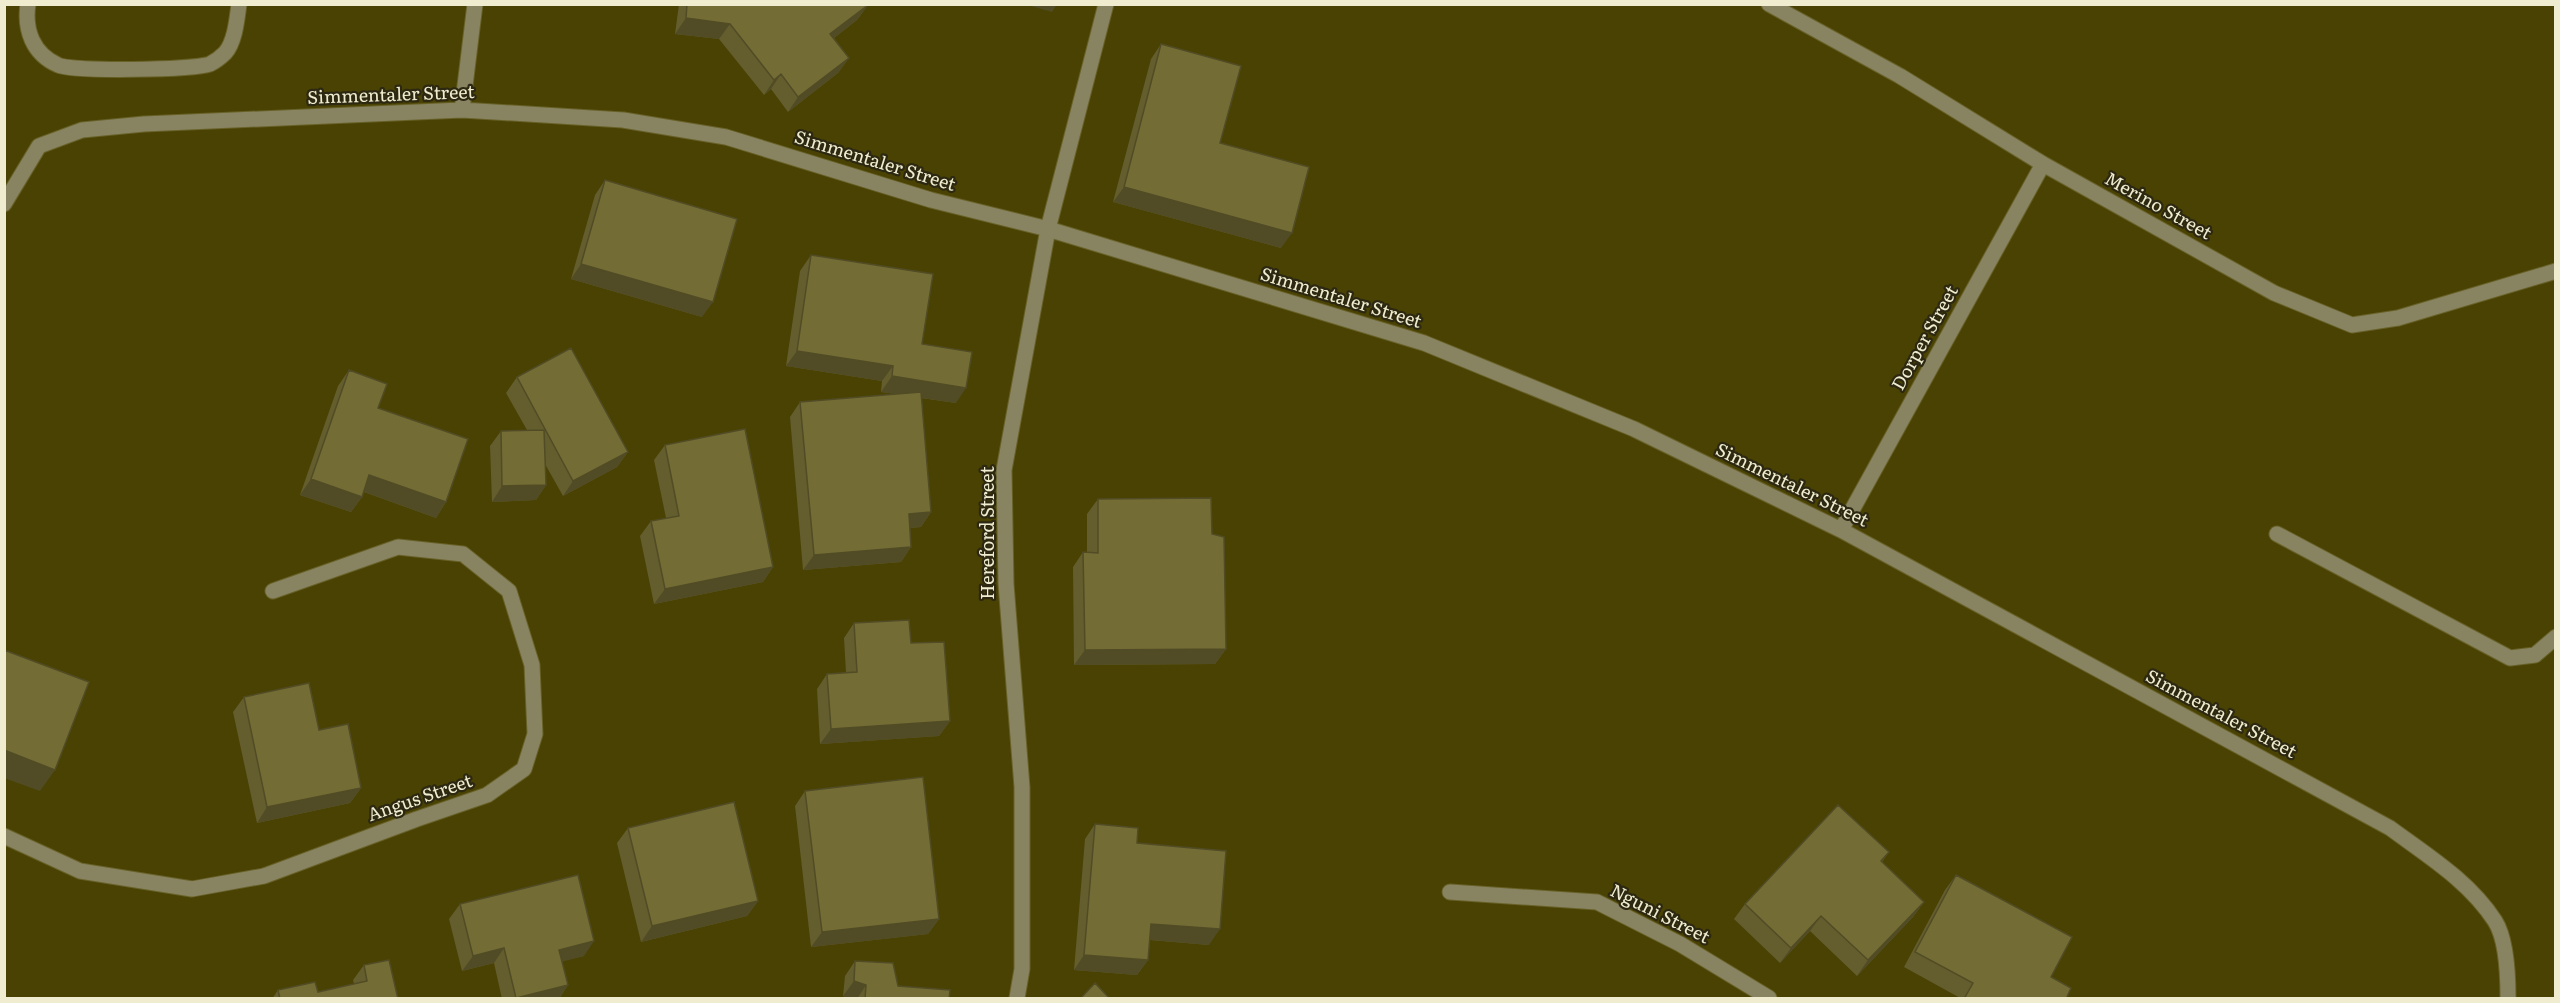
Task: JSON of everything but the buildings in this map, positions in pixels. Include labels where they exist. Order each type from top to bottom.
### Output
[{"type":"street","points":[[28,4],[26,18],[31,42],[43,55],[60,66],[170,70],[210,63],[226,52],[236,25],[239,4]]},
{"type":"street","points":[[462,110],[475,4]]},
{"type":"street","name":"Hereford Street","points":[[1017,999],[1022,969],[1022,787],[1006,584],[1004,470],[1048,229],[1106,4]]},
{"type":"street","name":"Merino Street","points":[[1769,4],[1900,76],[2043,164],[2274,293],[2352,325],[2398,318],[2556,271]]},
{"type":"street","name":"Simmentaler Street","points":[[4,204],[39,146],[82,130],[144,124],[462,110],[623,120],[726,137],[931,200],[1048,229],[1424,344],[1634,429],[1841,530],[2390,828],[2459,878],[2496,922],[2508,967],[2508,999]]},
{"type":"street","name":"Dorper Street","points":[[1841,530],[2043,164]]},
{"type":"street","points":[[2277,534],[2510,658],[2535,655],[2556,637]]},
{"type":"street","name":"Angus Street","points":[[4,836],[80,871],[192,889],[264,876],[488,795],[524,769],[535,734],[532,665],[509,591],[463,554],[398,547],[273,591]]},
{"type":"street","name":"Nguni Street","points":[[1450,892],[1597,902],[1680,944],[1769,999]]}]
